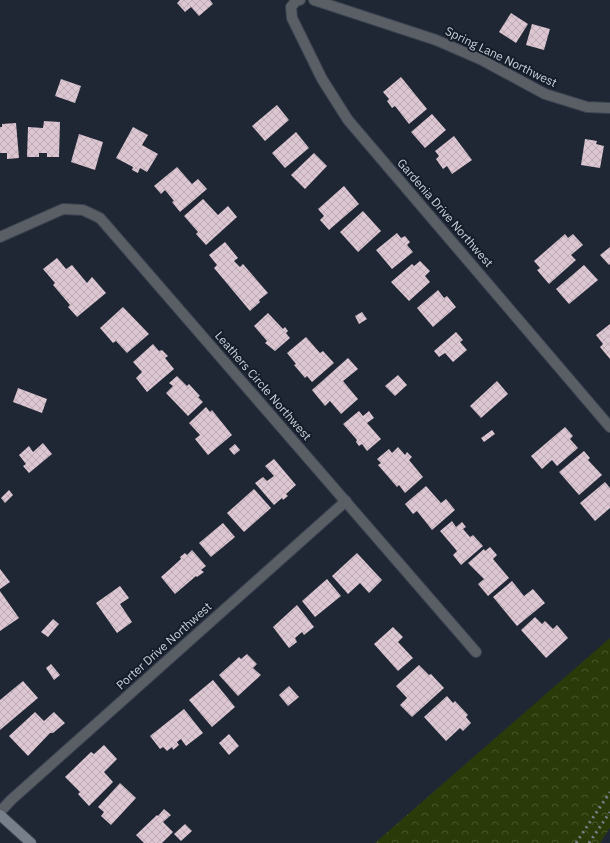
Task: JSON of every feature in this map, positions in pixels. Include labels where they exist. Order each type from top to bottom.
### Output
[{"type":"street","name":"Gardenia Drive Northwest","points":[[298,0],[291,7],[292,18],[322,79],[348,120],[610,426]]},
{"type":"street","name":"Spring Lane Northwest","points":[[314,0],[436,40],[482,60],[545,94],[587,107],[610,108]]},
{"type":"street","name":"Leathers Circle Northwest","points":[[0,237],[63,209],[82,210],[100,218],[476,652]]},
{"type":"street","name":"Porter Drive Northwest","points":[[0,814],[11,800],[346,502]]},
{"type":"street","points":[[0,814],[31,843]]},
{"type":"green space","points":[[610,638],[610,828],[600,843],[375,843]]},
{"type":"building","points":[[180,0],[210,0],[213,4],[199,16],[191,7],[185,12],[177,3]]},
{"type":"building","points":[[511,13],[528,24],[516,43],[499,32]]},
{"type":"building","points":[[532,24],[550,29],[544,50],[526,45]]},
{"type":"building","points":[[401,77],[427,109],[409,124],[395,106],[392,108],[387,101],[389,99],[383,92]]},
{"type":"building","points":[[61,79],[81,86],[75,103],[55,96]]},
{"type":"building","points":[[277,105],[289,120],[265,141],[252,126]]},
{"type":"building","points":[[432,114],[446,130],[425,148],[411,132]]},
{"type":"building","points":[[44,121],[60,122],[59,157],[47,157],[47,153],[39,153],[39,157],[27,157],[28,127],[43,128]]},
{"type":"building","points":[[16,123],[19,158],[7,159],[7,153],[0,153],[0,127],[2,127],[2,124]]},
{"type":"building","points":[[133,127],[148,135],[142,145],[158,154],[147,172],[140,168],[138,173],[132,170],[133,167],[116,158]]},
{"type":"building","points":[[296,132],[309,148],[285,168],[272,153]]},
{"type":"building","points":[[79,134],[103,142],[95,170],[71,162]]},
{"type":"building","points":[[454,136],[472,160],[452,174],[447,166],[443,169],[436,159],[439,156],[435,151]]},
{"type":"building","points":[[585,139],[597,141],[596,144],[604,146],[600,168],[581,165]]},
{"type":"building","points":[[314,153],[327,166],[305,189],[291,175]]},
{"type":"building","points":[[177,167],[192,184],[198,179],[207,189],[180,212],[172,202],[174,201],[165,190],[161,194],[154,186]]},
{"type":"building","points":[[344,186],[359,204],[329,230],[320,220],[324,216],[318,209]]},
{"type":"building","points":[[203,199],[218,215],[228,206],[237,217],[206,245],[196,234],[198,232],[184,216]]},
{"type":"building","points":[[363,211],[381,231],[358,252],[340,232]]},
{"type":"building","points":[[397,233],[401,238],[405,236],[410,242],[407,245],[413,252],[392,269],[376,250]]},
{"type":"building","points":[[565,234],[568,238],[573,234],[583,245],[571,255],[576,260],[549,284],[537,270],[540,268],[534,261]]},
{"type":"building","points":[[225,242],[238,258],[234,261],[240,267],[243,264],[268,293],[259,300],[260,302],[250,311],[214,268],[217,265],[209,255]]},
{"type":"building","points":[[610,247],[610,264],[609,265],[600,255]]},
{"type":"building","points":[[57,258],[66,269],[72,265],[87,283],[92,277],[106,293],[77,317],[68,307],[70,305],[53,285],[55,283],[43,269]]},
{"type":"building","points":[[420,261],[430,271],[425,276],[430,282],[409,301],[391,282],[412,264],[414,266]]},
{"type":"building","points":[[584,265],[598,280],[569,304],[556,289]]},
{"type":"building","points":[[438,290],[444,298],[447,296],[456,307],[433,327],[417,308]]},
{"type":"building","points":[[123,307],[149,334],[127,353],[116,341],[113,343],[100,328]]},
{"type":"building","points":[[362,312],[367,319],[359,324],[355,316]]},
{"type":"building","points":[[268,313],[283,329],[285,327],[288,331],[286,333],[290,338],[275,351],[265,343],[267,341],[254,326]]},
{"type":"building","points":[[610,324],[610,359],[600,347],[603,344],[596,335]]},
{"type":"building","points":[[456,332],[463,340],[460,342],[467,350],[453,362],[445,353],[439,357],[434,351]]},
{"type":"building","points":[[306,337],[320,353],[323,351],[334,363],[312,382],[307,376],[305,378],[294,365],[296,364],[287,353]]},
{"type":"building","points":[[153,344],[159,351],[162,350],[168,356],[165,358],[174,369],[147,392],[136,378],[142,372],[133,362]]},
{"type":"building","points":[[348,358],[358,369],[343,381],[358,399],[341,414],[330,401],[325,406],[312,390]]},
{"type":"building","points":[[398,375],[407,385],[395,396],[385,386]]},
{"type":"building","points":[[177,376],[187,386],[189,384],[200,396],[198,397],[203,402],[188,416],[166,393],[173,386],[169,383]]},
{"type":"building","points":[[497,381],[508,394],[481,418],[470,406]]},
{"type":"building","points":[[18,388],[47,399],[42,413],[13,402]]},
{"type":"building","points":[[206,407],[210,412],[212,410],[232,435],[208,455],[195,439],[200,435],[189,423]]},
{"type":"building","points":[[359,411],[363,416],[369,411],[374,418],[367,423],[381,439],[367,451],[362,444],[359,446],[356,442],[357,440],[343,424]]},
{"type":"building","points":[[565,427],[573,436],[570,439],[578,448],[557,466],[552,460],[542,469],[531,456]]},
{"type":"building","points":[[492,430],[495,434],[484,442],[481,438]]},
{"type":"building","points":[[43,443],[52,454],[29,473],[23,466],[26,464],[19,455],[29,446],[33,452]]},
{"type":"building","points":[[235,444],[240,450],[234,455],[229,449]]},
{"type":"building","points":[[398,447],[405,455],[407,452],[412,457],[409,460],[423,477],[405,493],[399,485],[397,487],[378,465],[381,463],[377,459],[389,449],[392,453]]},
{"type":"building","points":[[584,451],[590,458],[588,460],[602,475],[579,495],[559,472]]},
{"type":"building","points":[[274,459],[296,485],[286,494],[288,496],[283,500],[282,498],[274,505],[255,483],[263,477],[267,481],[274,476],[265,466]]},
{"type":"building","points":[[605,482],[610,488],[610,508],[595,521],[580,503]]},
{"type":"building","points":[[426,486],[441,503],[446,499],[455,510],[432,530],[417,511],[413,514],[405,504]]},
{"type":"building","points":[[254,489],[271,508],[244,532],[227,513]]},
{"type":"building","points":[[9,490],[13,495],[5,503],[1,498]]},
{"type":"building","points":[[452,521],[456,527],[462,522],[466,527],[463,529],[470,537],[473,535],[483,546],[461,565],[453,555],[457,551],[440,531]]},
{"type":"building","points":[[223,523],[235,537],[211,557],[199,543]]},
{"type":"building","points":[[490,547],[497,555],[493,559],[509,578],[488,596],[478,584],[484,579],[468,563],[484,549],[485,551]]},
{"type":"building","points":[[192,550],[206,566],[201,570],[204,572],[197,577],[196,576],[175,594],[161,577],[181,559],[180,557],[185,553],[187,555]]},
{"type":"building","points":[[357,553],[382,580],[369,593],[360,583],[348,594],[332,576]]},
{"type":"building","points":[[0,569],[10,582],[0,589]]},
{"type":"building","points":[[327,579],[341,596],[315,617],[302,601]]},
{"type":"building","points":[[512,581],[524,596],[533,589],[545,603],[517,626],[493,597]]},
{"type":"building","points":[[120,586],[129,598],[120,604],[132,622],[117,633],[96,603]]},
{"type":"building","points":[[0,591],[19,618],[0,631]]},
{"type":"building","points":[[297,605],[314,627],[304,635],[302,632],[295,638],[297,642],[289,648],[273,627]]},
{"type":"building","points":[[535,617],[542,624],[545,621],[553,629],[557,625],[568,638],[546,658],[521,630]]},
{"type":"building","points":[[53,619],[59,624],[48,637],[41,632]]},
{"type":"building","points":[[393,627],[403,637],[398,642],[413,658],[398,671],[374,644]]},
{"type":"building","points":[[247,654],[257,664],[253,668],[261,675],[238,696],[219,675],[239,657],[241,659]]},
{"type":"building","points":[[51,664],[60,675],[54,680],[46,668]]},
{"type":"building","points":[[419,665],[429,675],[431,674],[444,688],[412,717],[400,705],[407,698],[396,686]]},
{"type":"building","points":[[213,680],[235,707],[212,727],[189,700]]},
{"type":"building","points":[[23,681],[38,698],[0,730],[0,700]]},
{"type":"building","points":[[289,686],[299,697],[288,706],[279,695]]},
{"type":"building","points":[[447,696],[453,703],[455,701],[468,715],[466,717],[471,723],[463,731],[460,728],[446,741],[424,717]]},
{"type":"building","points":[[184,709],[203,733],[186,746],[181,739],[177,742],[179,745],[173,750],[172,747],[167,751],[163,747],[160,749],[150,736]]},
{"type":"building","points":[[35,712],[44,721],[54,712],[65,723],[53,733],[50,733],[28,756],[9,736]]},
{"type":"building","points":[[229,734],[239,746],[229,755],[219,743]]},
{"type":"building","points":[[104,745],[117,759],[104,772],[113,782],[89,806],[78,794],[80,792],[65,777],[91,752],[94,754]]},
{"type":"building","points":[[120,783],[136,798],[111,825],[101,816],[104,812],[98,807]]},
{"type":"building","points":[[164,809],[171,815],[163,822],[173,832],[162,843],[144,843],[136,835]]},
{"type":"building","points":[[185,824],[192,831],[181,841],[174,834]]},
{"type":"railway","points":[[576,843],[610,792]]},
{"type":"railway","points":[[589,843],[610,812]]}]
